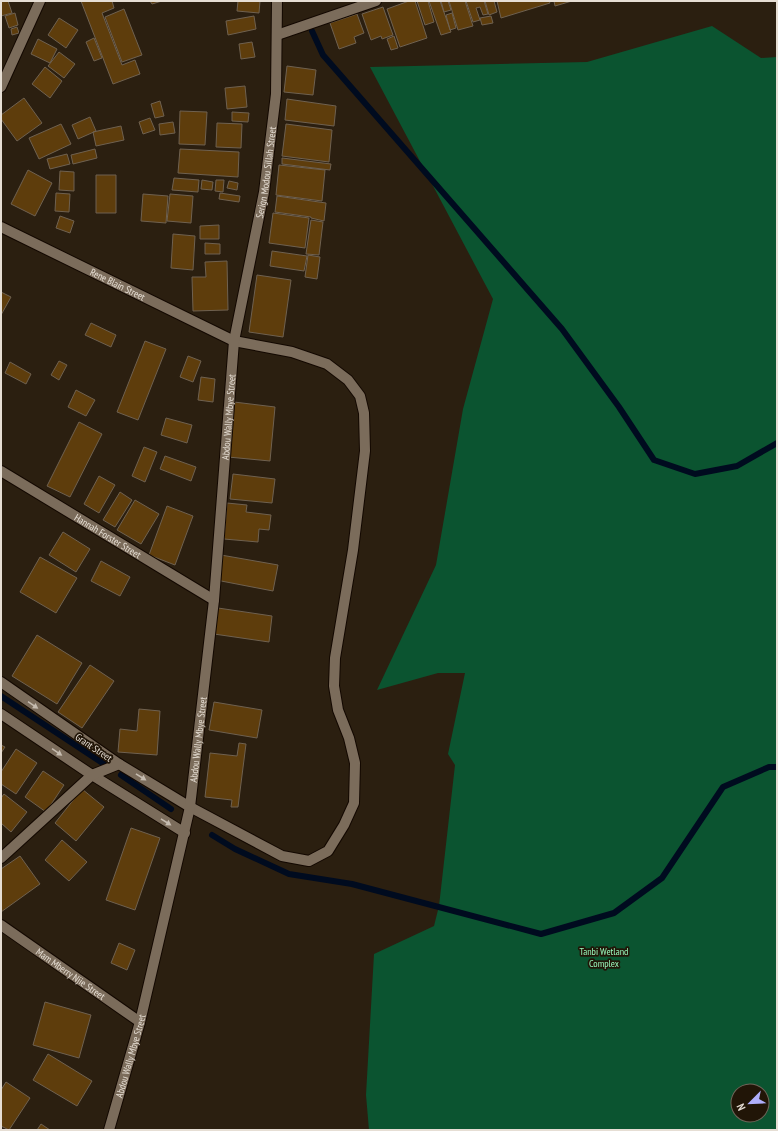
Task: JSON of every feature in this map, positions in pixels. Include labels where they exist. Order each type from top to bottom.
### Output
[{"type":"street","points":[[1,87],[40,1]]},
{"type":"street","name":"Serign Modou Sillah Street","points":[[234,341],[264,192],[276,94],[277,1]]},
{"type":"street","points":[[276,35],[376,1]]},
{"type":"street","name":"Rene Blain Street","points":[[1,227],[234,341],[292,352],[327,364],[348,380],[360,396],[364,413],[365,451],[353,550],[335,658],[334,686],[338,710],[349,738],[356,763],[354,803],[344,825],[328,851],[309,861],[282,856],[190,807]]},
{"type":"street","name":"Abdou Wally Mbye Street","points":[[109,1130],[140,1022],[190,807],[214,600],[234,341]]},
{"type":"street","name":"Hannah Forster Street","points":[[1,472],[214,600]]},
{"type":"street","name":"Grant Street","points":[[1,682],[119,764],[190,807]]},
{"type":"street","points":[[1,714],[92,776],[185,833]]},
{"type":"street","points":[[1,858],[92,776],[119,764]]},
{"type":"street","name":"Mam Mberry Njie Street","points":[[1,925],[140,1022]]},
{"type":"green space","name":"Tanbi Wetland Complex","points":[[712,26],[761,58],[777,57],[777,1130],[369,1130],[366,1095],[374,954],[434,926],[439,906],[455,765],[448,754],[465,673],[438,673],[377,690],[436,565],[463,409],[493,299],[370,67],[587,62]]},
{"type":"building","points":[[1,1],[8,1],[12,13],[1,16]]},
{"type":"building","points":[[81,1],[112,1],[114,8],[102,13],[122,65],[135,60],[140,74],[113,84]]},
{"type":"building","points":[[150,1],[162,1],[152,4]]},
{"type":"building","points":[[238,1],[260,1],[259,13],[237,11]]},
{"type":"building","points":[[409,1],[415,1],[427,38],[400,47],[387,9]]},
{"type":"building","points":[[417,1],[428,1],[434,22],[425,25]]},
{"type":"building","points":[[429,1],[440,1],[451,32],[441,35]]},
{"type":"building","points":[[441,1],[448,1],[451,10],[444,12]]},
{"type":"building","points":[[449,1],[465,1],[473,26],[458,30]]},
{"type":"building","points":[[466,1],[484,1],[488,14],[483,15],[480,7],[476,8],[480,20],[473,22]]},
{"type":"building","points":[[485,1],[494,1],[497,12],[489,15]]},
{"type":"building","points":[[497,1],[549,1],[550,3],[501,18]]},
{"type":"building","points":[[554,1],[572,1],[555,6]]},
{"type":"building","points":[[383,7],[393,35],[382,39],[381,36],[371,40],[362,14]]},
{"type":"building","points":[[124,9],[142,55],[122,62],[105,17]]},
{"type":"building","points":[[15,13],[18,25],[9,28],[5,16]]},
{"type":"building","points":[[452,13],[456,28],[450,30],[446,15]]},
{"type":"building","points":[[357,14],[364,33],[354,37],[356,43],[339,49],[330,23]]},
{"type":"building","points":[[254,16],[256,29],[228,35],[226,21]]},
{"type":"building","points":[[491,16],[493,23],[482,25],[480,18]]},
{"type":"building","points":[[59,18],[78,30],[66,48],[48,35]]},
{"type":"building","points":[[17,27],[19,33],[12,35],[11,29]]},
{"type":"building","points":[[394,36],[398,48],[391,50],[387,39]]},
{"type":"building","points":[[94,38],[102,58],[94,61],[86,42]]},
{"type":"building","points":[[38,39],[57,49],[50,63],[31,54]]},
{"type":"building","points":[[252,42],[255,57],[241,59],[239,44]]},
{"type":"building","points":[[59,52],[75,64],[64,78],[48,66]]},
{"type":"building","points":[[287,66],[316,70],[313,95],[284,92]]},
{"type":"building","points":[[45,67],[62,81],[50,98],[32,84]]},
{"type":"building","points":[[245,86],[247,107],[227,109],[225,88]]},
{"type":"building","points":[[24,98],[42,123],[17,141],[1,119],[1,115]]},
{"type":"building","points":[[287,99],[336,106],[334,126],[285,120]]},
{"type":"building","points":[[160,101],[164,116],[155,118],[151,104]]},
{"type":"building","points":[[180,111],[207,112],[205,145],[179,144]]},
{"type":"building","points":[[232,112],[249,113],[248,122],[232,121]]},
{"type":"building","points":[[90,117],[96,131],[78,139],[72,125]]},
{"type":"building","points":[[150,118],[155,130],[143,134],[139,122]]},
{"type":"building","points":[[173,122],[175,133],[160,135],[159,124]]},
{"type":"building","points":[[217,123],[242,124],[241,148],[216,147]]},
{"type":"building","points":[[61,124],[71,144],[39,159],[29,138]]},
{"type":"building","points":[[286,124],[332,130],[329,162],[282,156]]},
{"type":"building","points":[[121,126],[124,140],[96,146],[93,132]]},
{"type":"building","points":[[95,149],[97,158],[73,164],[71,155]]},
{"type":"building","points":[[180,149],[239,152],[238,177],[178,173]]},
{"type":"building","points":[[67,154],[70,164],[50,169],[47,159]]},
{"type":"building","points":[[282,158],[331,164],[330,170],[282,164]]},
{"type":"building","points":[[279,165],[325,170],[322,201],[276,195]]},
{"type":"building","points":[[28,170],[52,183],[35,216],[11,204]]},
{"type":"building","points":[[60,171],[74,172],[74,191],[59,190]]},
{"type":"building","points":[[96,175],[116,175],[116,213],[96,213]]},
{"type":"building","points":[[174,178],[199,180],[198,192],[172,190]]},
{"type":"building","points":[[202,180],[213,182],[212,190],[201,189]]},
{"type":"building","points":[[216,180],[224,180],[223,192],[215,191]]},
{"type":"building","points":[[229,181],[238,183],[237,190],[227,188]]},
{"type":"building","points":[[56,193],[70,194],[69,212],[55,211]]},
{"type":"building","points":[[220,193],[240,196],[239,202],[219,199]]},
{"type":"building","points":[[143,194],[168,196],[166,223],[141,221]]},
{"type":"building","points":[[170,194],[193,196],[191,223],[167,221]]},
{"type":"building","points":[[277,196],[326,203],[324,221],[311,217],[275,212]]},
{"type":"building","points":[[273,213],[309,218],[305,248],[269,243]]},
{"type":"building","points":[[60,216],[74,221],[70,233],[56,228]]},
{"type":"building","points":[[311,220],[323,222],[319,255],[306,254]]},
{"type":"building","points":[[219,225],[219,239],[200,239],[200,226]]},
{"type":"building","points":[[173,234],[195,236],[193,270],[171,268]]},
{"type":"building","points":[[205,243],[220,244],[220,254],[205,254]]},
{"type":"building","points":[[272,251],[307,256],[304,271],[270,266]]},
{"type":"building","points":[[308,255],[320,257],[317,279],[305,277]]},
{"type":"building","points":[[227,261],[228,310],[193,311],[192,277],[206,277],[205,262]]},
{"type":"building","points":[[257,275],[291,280],[283,337],[249,332]]},
{"type":"building","points":[[1,292],[11,297],[1,315]]},
{"type":"building","points":[[91,323],[116,335],[111,347],[85,335]]},
{"type":"building","points":[[145,341],[166,349],[138,420],[117,412]]},
{"type":"building","points":[[188,356],[201,361],[193,382],[180,377]]},
{"type":"building","points":[[59,361],[67,365],[59,380],[51,375]]},
{"type":"building","points":[[10,362],[31,374],[26,384],[5,373]]},
{"type":"building","points":[[201,377],[215,379],[213,402],[198,400]]},
{"type":"building","points":[[76,390],[95,400],[86,416],[68,407]]},
{"type":"building","points":[[234,402],[275,407],[270,461],[228,457]]},
{"type":"building","points":[[166,418],[192,425],[187,443],[161,435]]},
{"type":"building","points":[[79,422],[102,434],[70,497],[47,486]]},
{"type":"building","points":[[144,447],[157,452],[145,482],[132,476]]},
{"type":"building","points":[[165,456],[196,467],[191,481],[160,469]]},
{"type":"building","points":[[233,474],[275,479],[272,503],[230,499]]},
{"type":"building","points":[[99,476],[115,485],[99,513],[84,504]]},
{"type":"building","points":[[120,492],[132,500],[115,527],[103,520]]},
{"type":"building","points":[[135,500],[159,514],[141,544],[117,530]]},
{"type":"building","points":[[227,503],[247,505],[246,512],[271,515],[269,530],[259,529],[258,542],[224,539]]},
{"type":"building","points":[[167,506],[193,516],[175,565],[149,555]]},
{"type":"building","points":[[63,532],[90,549],[76,572],[49,555]]},
{"type":"building","points":[[221,555],[278,565],[273,591],[216,580]]},
{"type":"building","points":[[40,557],[77,578],[56,613],[20,592]]},
{"type":"building","points":[[101,561],[130,577],[120,596],[91,581]]},
{"type":"building","points":[[218,608],[272,616],[269,642],[214,634]]},
{"type":"building","points":[[37,635],[82,663],[57,704],[12,676]]},
{"type":"building","points":[[90,665],[114,681],[82,728],[58,712]]},
{"type":"building","points":[[214,702],[262,710],[257,738],[209,730]]},
{"type":"building","points":[[139,709],[160,711],[157,755],[118,752],[120,729],[137,731]]},
{"type":"building","points":[[239,743],[246,744],[238,807],[231,807],[232,800],[205,797],[210,753],[237,756]]},
{"type":"building","points":[[1,745],[5,747],[1,753]]},
{"type":"building","points":[[16,749],[37,763],[16,794],[1,784],[1,772]]},
{"type":"building","points":[[43,771],[64,785],[46,812],[25,797]]},
{"type":"building","points":[[82,789],[104,807],[76,841],[55,823]]},
{"type":"building","points":[[4,794],[27,812],[11,832],[1,823],[1,798]]},
{"type":"building","points":[[131,828],[160,838],[135,910],[106,900]]},
{"type":"building","points":[[62,840],[87,862],[69,881],[45,860]]},
{"type":"building","points":[[20,856],[40,884],[1,912],[1,869]]},
{"type":"building","points":[[119,943],[135,950],[127,970],[111,963]]},
{"type":"building","points":[[45,1002],[91,1015],[79,1058],[33,1045]]},
{"type":"building","points":[[48,1054],[92,1081],[77,1106],[33,1080]]},
{"type":"building","points":[[6,1082],[30,1098],[9,1130],[1,1126],[1,1090]]},
{"type":"building","points":[[41,1124],[50,1130],[37,1130]]},
{"type":"waterway","points":[[312,31],[323,55],[562,329],[619,407],[654,460],[695,474],[737,466],[777,443]]},
{"type":"waterway","points":[[1,696],[107,766]]},
{"type":"waterway","points":[[212,835],[235,849],[289,874],[352,884],[541,934],[614,913],[662,878],[723,787],[769,767],[777,767]]},
{"type":"waterway","points":[[121,775],[171,809]]}]
